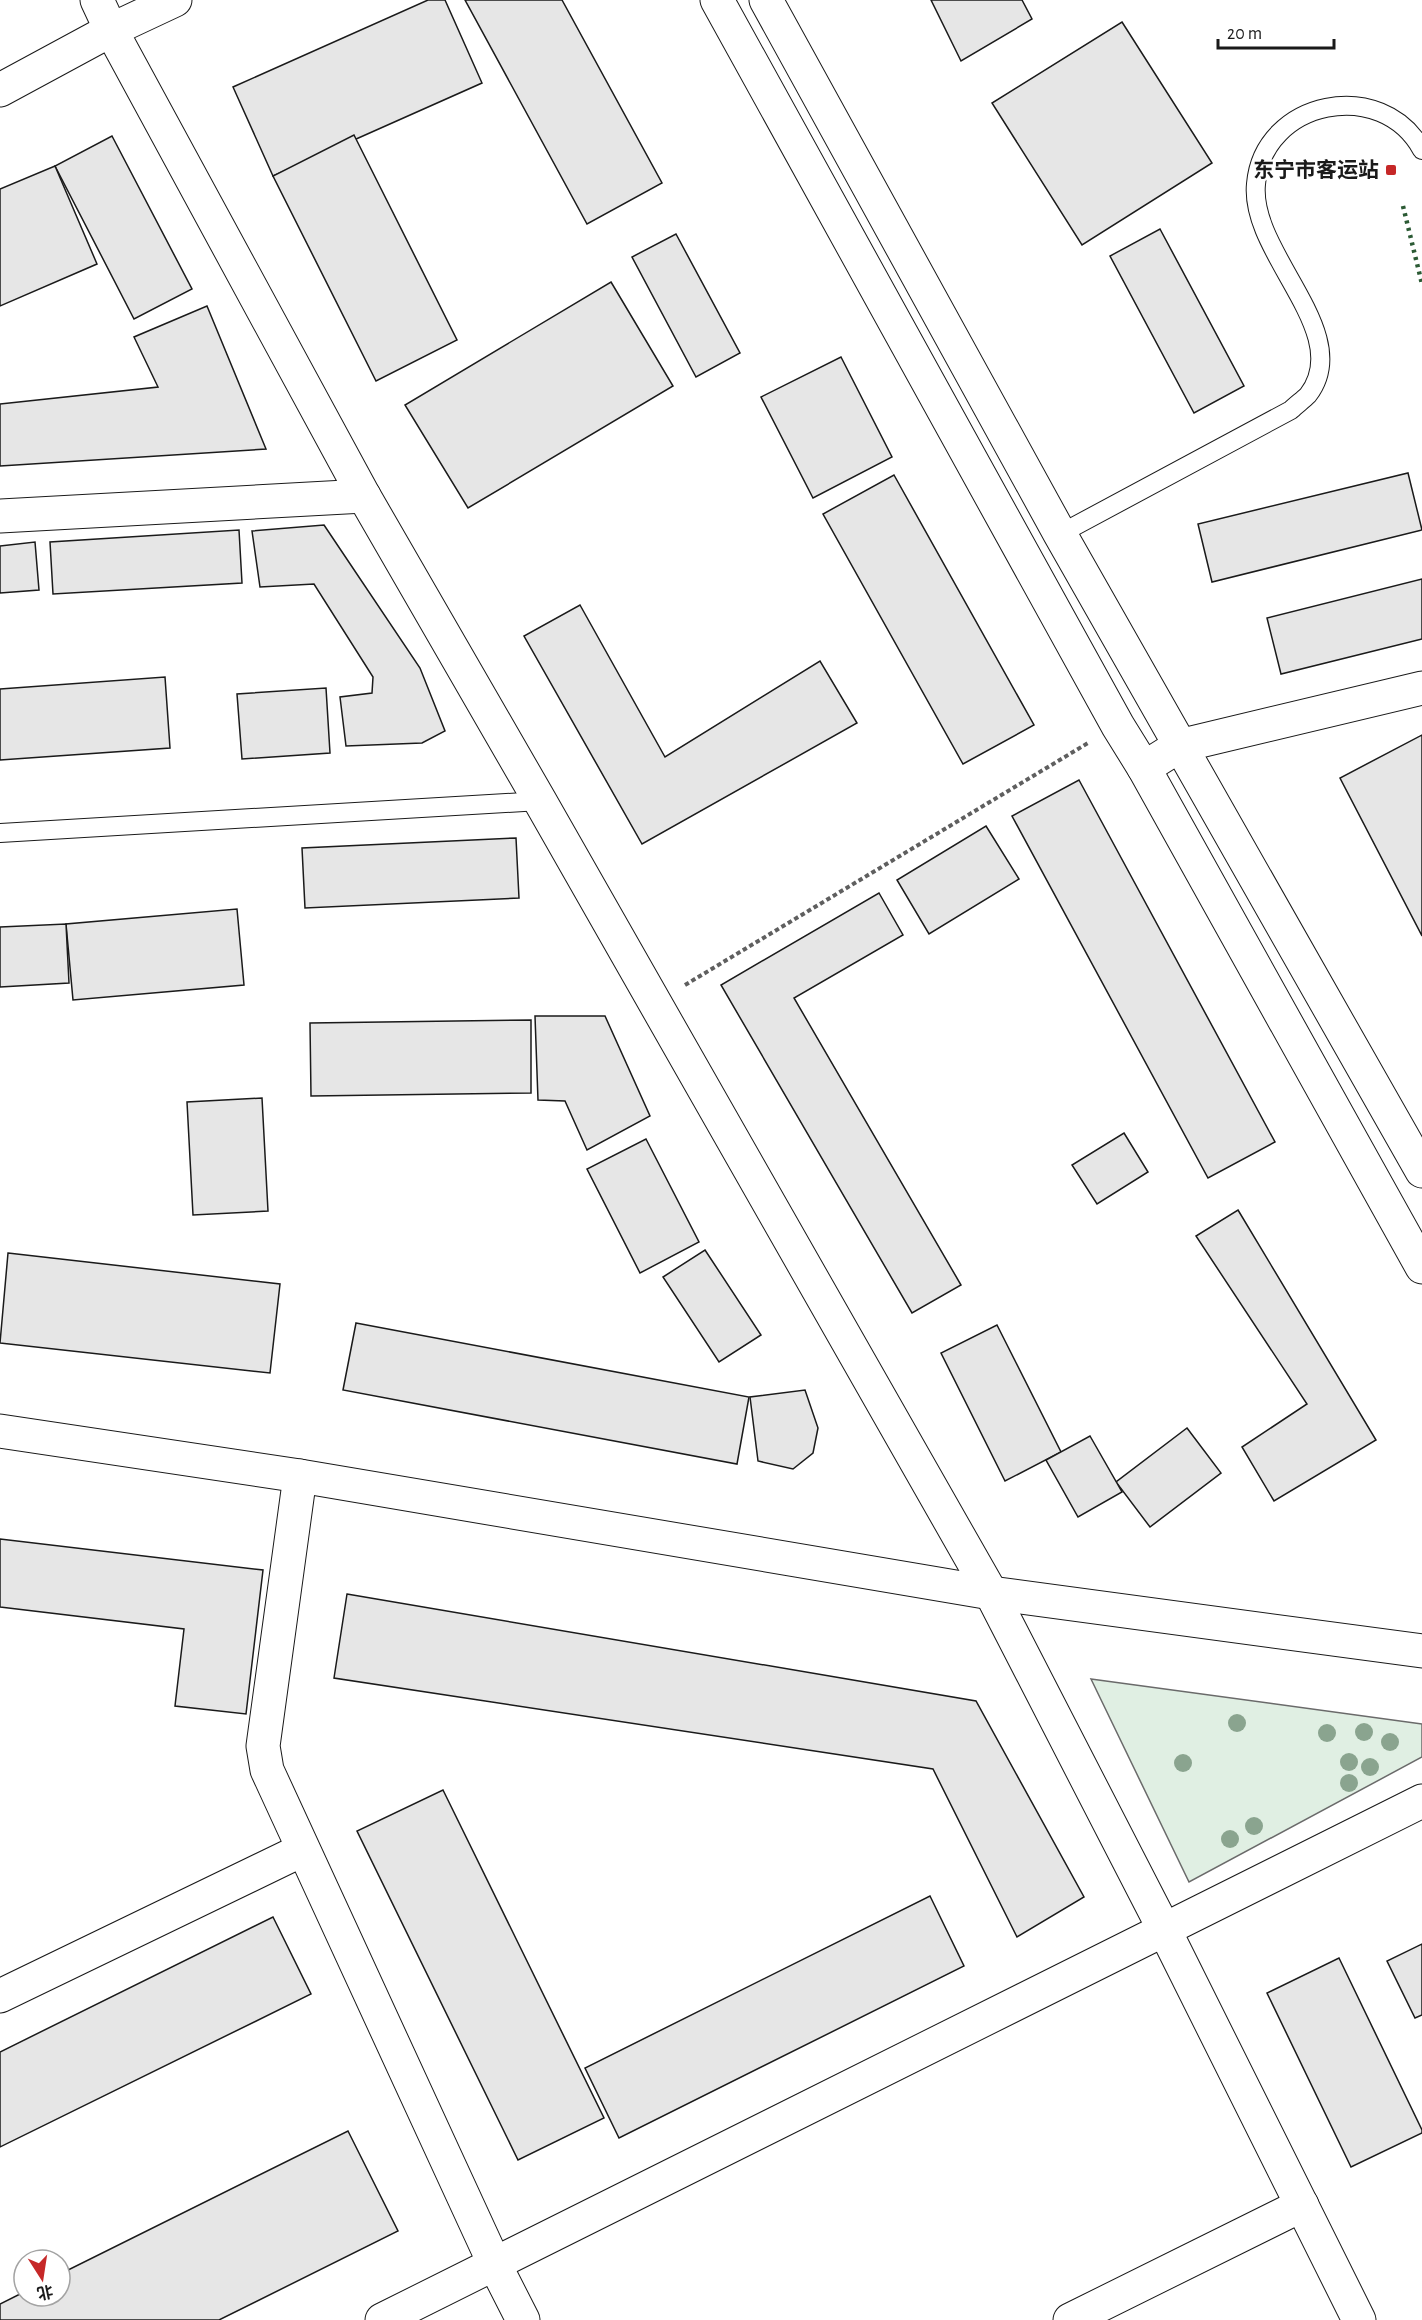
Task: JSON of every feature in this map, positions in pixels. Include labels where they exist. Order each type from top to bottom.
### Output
[{"type":"main road","points":[[97,0],[111,30],[364,496],[991,1593],[1165,1931],[1359,2320]]},
{"type":"main road","points":[[0,90],[111,30],[175,0]]},
{"type":"main road","points":[[717,0],[1118,726],[1144,768],[1422,1267]]},
{"type":"main road","points":[[766,0],[1060,534],[1422,1171]]},
{"type":"main road","points":[[0,516],[364,496]]},
{"type":"main road","points":[[1144,768],[1179,746],[1422,688]]},
{"type":"main road","points":[[0,1431],[300,1476],[991,1593],[1422,1651]]},
{"type":"main road","points":[[300,1476],[263,1746],[267,1770],[495,2265],[523,2320]]},
{"type":"main road","points":[[382,2320],[1422,1801]]},
{"type":"main road","points":[[0,1996],[302,1850]]},
{"type":"main road","points":[[1070,2320],[1302,2205]]},
{"type":"lane","points":[[1060,534],[1291,410],[1308,394],[1318,375],[1321,352],[1317,330],[1269,242],[1257,213],[1256,183],[1264,153],[1283,129],[1308,112],[1337,105],[1366,107],[1394,119],[1416,138],[1422,150]]},
{"type":"lane","points":[[0,833],[540,801]]},
{"type":"path","points":[[654,1003],[1118,726]]},
{"type":"green space","points":[[1091,1679],[1422,1724],[1422,1757],[1189,1882]]},
{"type":"building","points":[[428,0],[445,0],[482,83],[273,176],[233,87]]},
{"type":"building","points":[[465,0],[562,0],[662,183],[587,224]]},
{"type":"building","points":[[931,0],[1022,0],[1032,19],[961,61]]},
{"type":"building","points":[[1122,22],[1212,163],[1082,245],[992,103]]},
{"type":"building","points":[[354,135],[457,340],[376,381],[273,176]]},
{"type":"building","points":[[112,136],[192,289],[134,319],[55,166]]},
{"type":"building","points":[[55,166],[97,264],[0,306],[0,189]]},
{"type":"building","points":[[1160,229],[1244,386],[1194,413],[1110,256]]},
{"type":"building","points":[[676,234],[740,353],[696,377],[632,257]]},
{"type":"building","points":[[611,282],[673,386],[468,508],[405,405]]},
{"type":"building","points":[[207,306],[266,449],[0,466],[0,404],[158,387],[134,337]]},
{"type":"building","points":[[841,357],[892,457],[813,498],[761,397]]},
{"type":"building","points":[[1408,473],[1422,530],[1212,582],[1198,524]]},
{"type":"building","points":[[894,475],[1034,725],[963,764],[823,514]]},
{"type":"building","points":[[324,525],[420,668],[445,731],[422,743],[346,746],[340,697],[372,693],[373,677],[314,584],[260,587],[252,531]]},
{"type":"building","points":[[239,530],[242,583],[53,594],[50,542]]},
{"type":"building","points":[[35,542],[39,590],[0,593],[0,546]]},
{"type":"building","points":[[1422,579],[1422,639],[1281,674],[1267,618]]},
{"type":"building","points":[[580,605],[665,757],[820,661],[857,723],[642,844],[524,636]]},
{"type":"building","points":[[165,677],[170,748],[0,760],[0,689]]},
{"type":"building","points":[[326,688],[330,753],[242,759],[237,694]]},
{"type":"building","points":[[1422,735],[1422,936],[1340,778]]},
{"type":"building","points":[[1079,780],[1275,1142],[1208,1178],[1012,816]]},
{"type":"building","points":[[986,826],[1019,879],[929,934],[897,880]]},
{"type":"building","points":[[516,838],[519,898],[305,908],[302,848]]},
{"type":"building","points":[[879,893],[903,935],[794,998],[961,1285],[912,1313],[721,985]]},
{"type":"building","points":[[237,909],[244,985],[73,1000],[66,924]]},
{"type":"building","points":[[66,924],[69,983],[0,987],[0,927]]},
{"type":"building","points":[[535,1016],[605,1016],[650,1116],[587,1150],[565,1101],[538,1100]]},
{"type":"building","points":[[531,1020],[531,1093],[311,1096],[310,1023]]},
{"type":"building","points":[[262,1098],[268,1211],[193,1215],[187,1102]]},
{"type":"building","points":[[1124,1133],[1148,1172],[1097,1204],[1072,1165]]},
{"type":"building","points":[[646,1139],[699,1242],[640,1273],[587,1169]]},
{"type":"building","points":[[1238,1210],[1376,1440],[1274,1501],[1242,1447],[1307,1404],[1196,1236]]},
{"type":"building","points":[[705,1250],[761,1335],[719,1362],[663,1277]]},
{"type":"building","points":[[8,1253],[280,1284],[270,1373],[0,1343]]},
{"type":"building","points":[[356,1323],[749,1397],[737,1464],[343,1390]]},
{"type":"building","points":[[997,1325],[1061,1452],[1005,1481],[941,1353]]},
{"type":"building","points":[[805,1390],[818,1428],[813,1453],[793,1469],[758,1461],[750,1397]]},
{"type":"building","points":[[1187,1428],[1221,1473],[1150,1527],[1116,1482]]},
{"type":"building","points":[[1090,1436],[1122,1492],[1078,1517],[1046,1460]]},
{"type":"building","points":[[0,1539],[263,1570],[246,1714],[175,1706],[184,1629],[0,1607]]},
{"type":"building","points":[[347,1594],[976,1701],[1084,1897],[1017,1937],[933,1769],[334,1678]]},
{"type":"building","points":[[443,1790],[604,2118],[518,2160],[357,1831]]},
{"type":"building","points":[[930,1896],[964,1966],[619,2138],[585,2068]]},
{"type":"building","points":[[273,1917],[311,1994],[0,2147],[0,2052]]},
{"type":"building","points":[[1422,1944],[1422,2015],[1415,2018],[1387,1961]]},
{"type":"building","points":[[1339,1958],[1422,2130],[1422,2133],[1351,2167],[1267,1993]]},
{"type":"building","points":[[348,2131],[398,2231],[219,2320],[0,2320],[0,2304],[12,2298],[12,2308],[72,2308],[72,2268]]},
{"type":"hedge","points":[[1403,206],[1422,284]]},
{"type":"place","name":"东宁市客运站","points":[[1391,170]]}]
